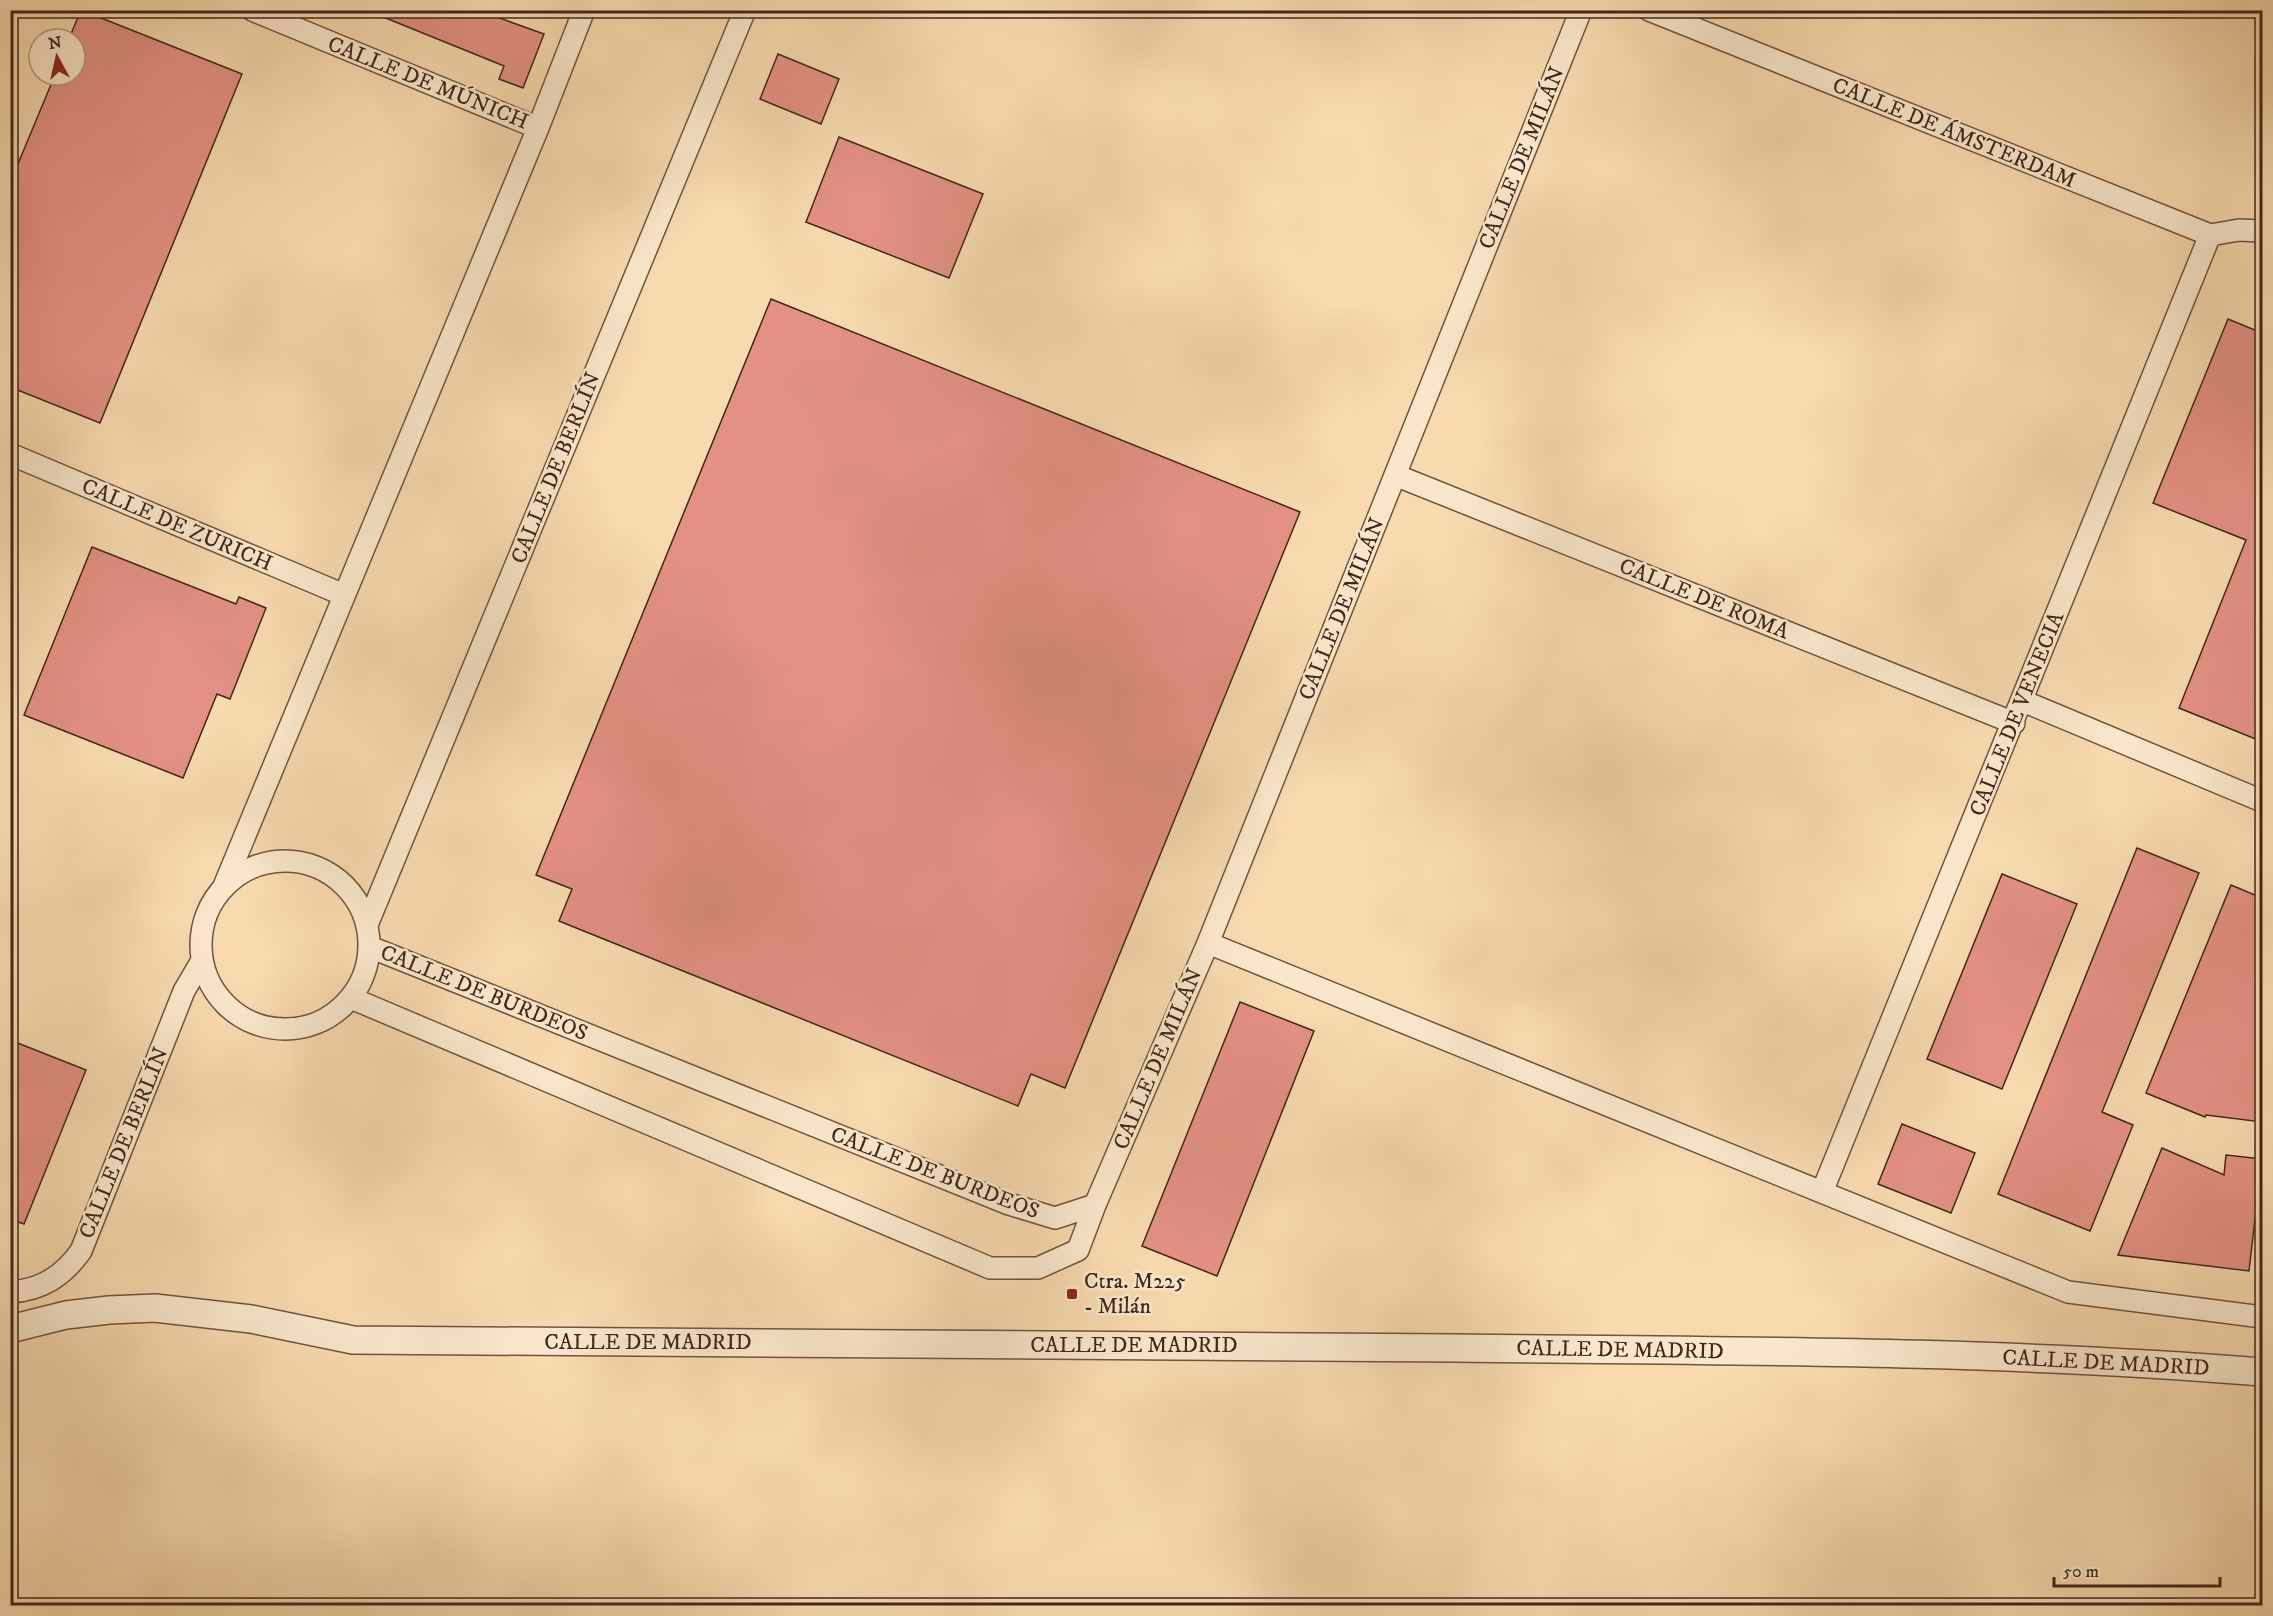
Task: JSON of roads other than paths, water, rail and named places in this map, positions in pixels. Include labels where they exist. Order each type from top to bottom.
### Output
[{"type":"street","name":"CALLE DE MÚNICH","points":[[252,10],[538,128]]},
{"type":"street","points":[[224,886],[245,870],[269,862],[295,861],[319,868],[341,882],[357,901],[367,925],[370,947],[365,974],[351,998],[331,1017],[305,1028],[278,1030],[251,1024],[228,1009],[211,988],[201,962],[200,934],[208,908],[224,886],[538,128],[584,10]]},
{"type":"street","name":"CALLE DE BERLÍN","points":[[367,925],[744,10]]},
{"type":"street","name":"CALLE DE MILÁN","points":[[1095,1205],[1208,943],[1581,10]]},
{"type":"street","name":"CALLE DE ÁMSTERDAM","points":[[1649,10],[2210,235]]},
{"type":"street","points":[[2210,235],[2239,230],[2262,231]]},
{"type":"street","name":"CALLE DE VENECIA","points":[[1822,1192],[2210,235]]},
{"type":"street","name":"CALLE DE ZURICH","points":[[10,454],[344,595]]},
{"type":"street","name":"CALLE DE ROMA","points":[[1395,475],[2013,723]]},
{"type":"street","points":[[2023,701],[2262,801]]},
{"type":"street","points":[[1208,943],[2067,1292],[2262,1317]]},
{"type":"street","name":"CALLE DE BURDEOS","points":[[370,947],[1009,1204],[1055,1218],[1095,1205]]},
{"type":"street","name":"CALLE DE BERLÍN","points":[[13,1292],[42,1286],[68,1269],[81,1251],[184,991],[201,962]]},
{"type":"street","points":[[351,998],[990,1268],[1038,1268],[1078,1250],[1095,1205]]},
{"type":"street","name":"CALLE DE MADRID","points":[[10,1329],[66,1315],[155,1308],[250,1320],[353,1340],[1242,1346],[1921,1354],[2132,1362],[2262,1372]]},
{"type":"place","name":"Ctra. M225 - Milán","points":[[1072,1294]]}]
